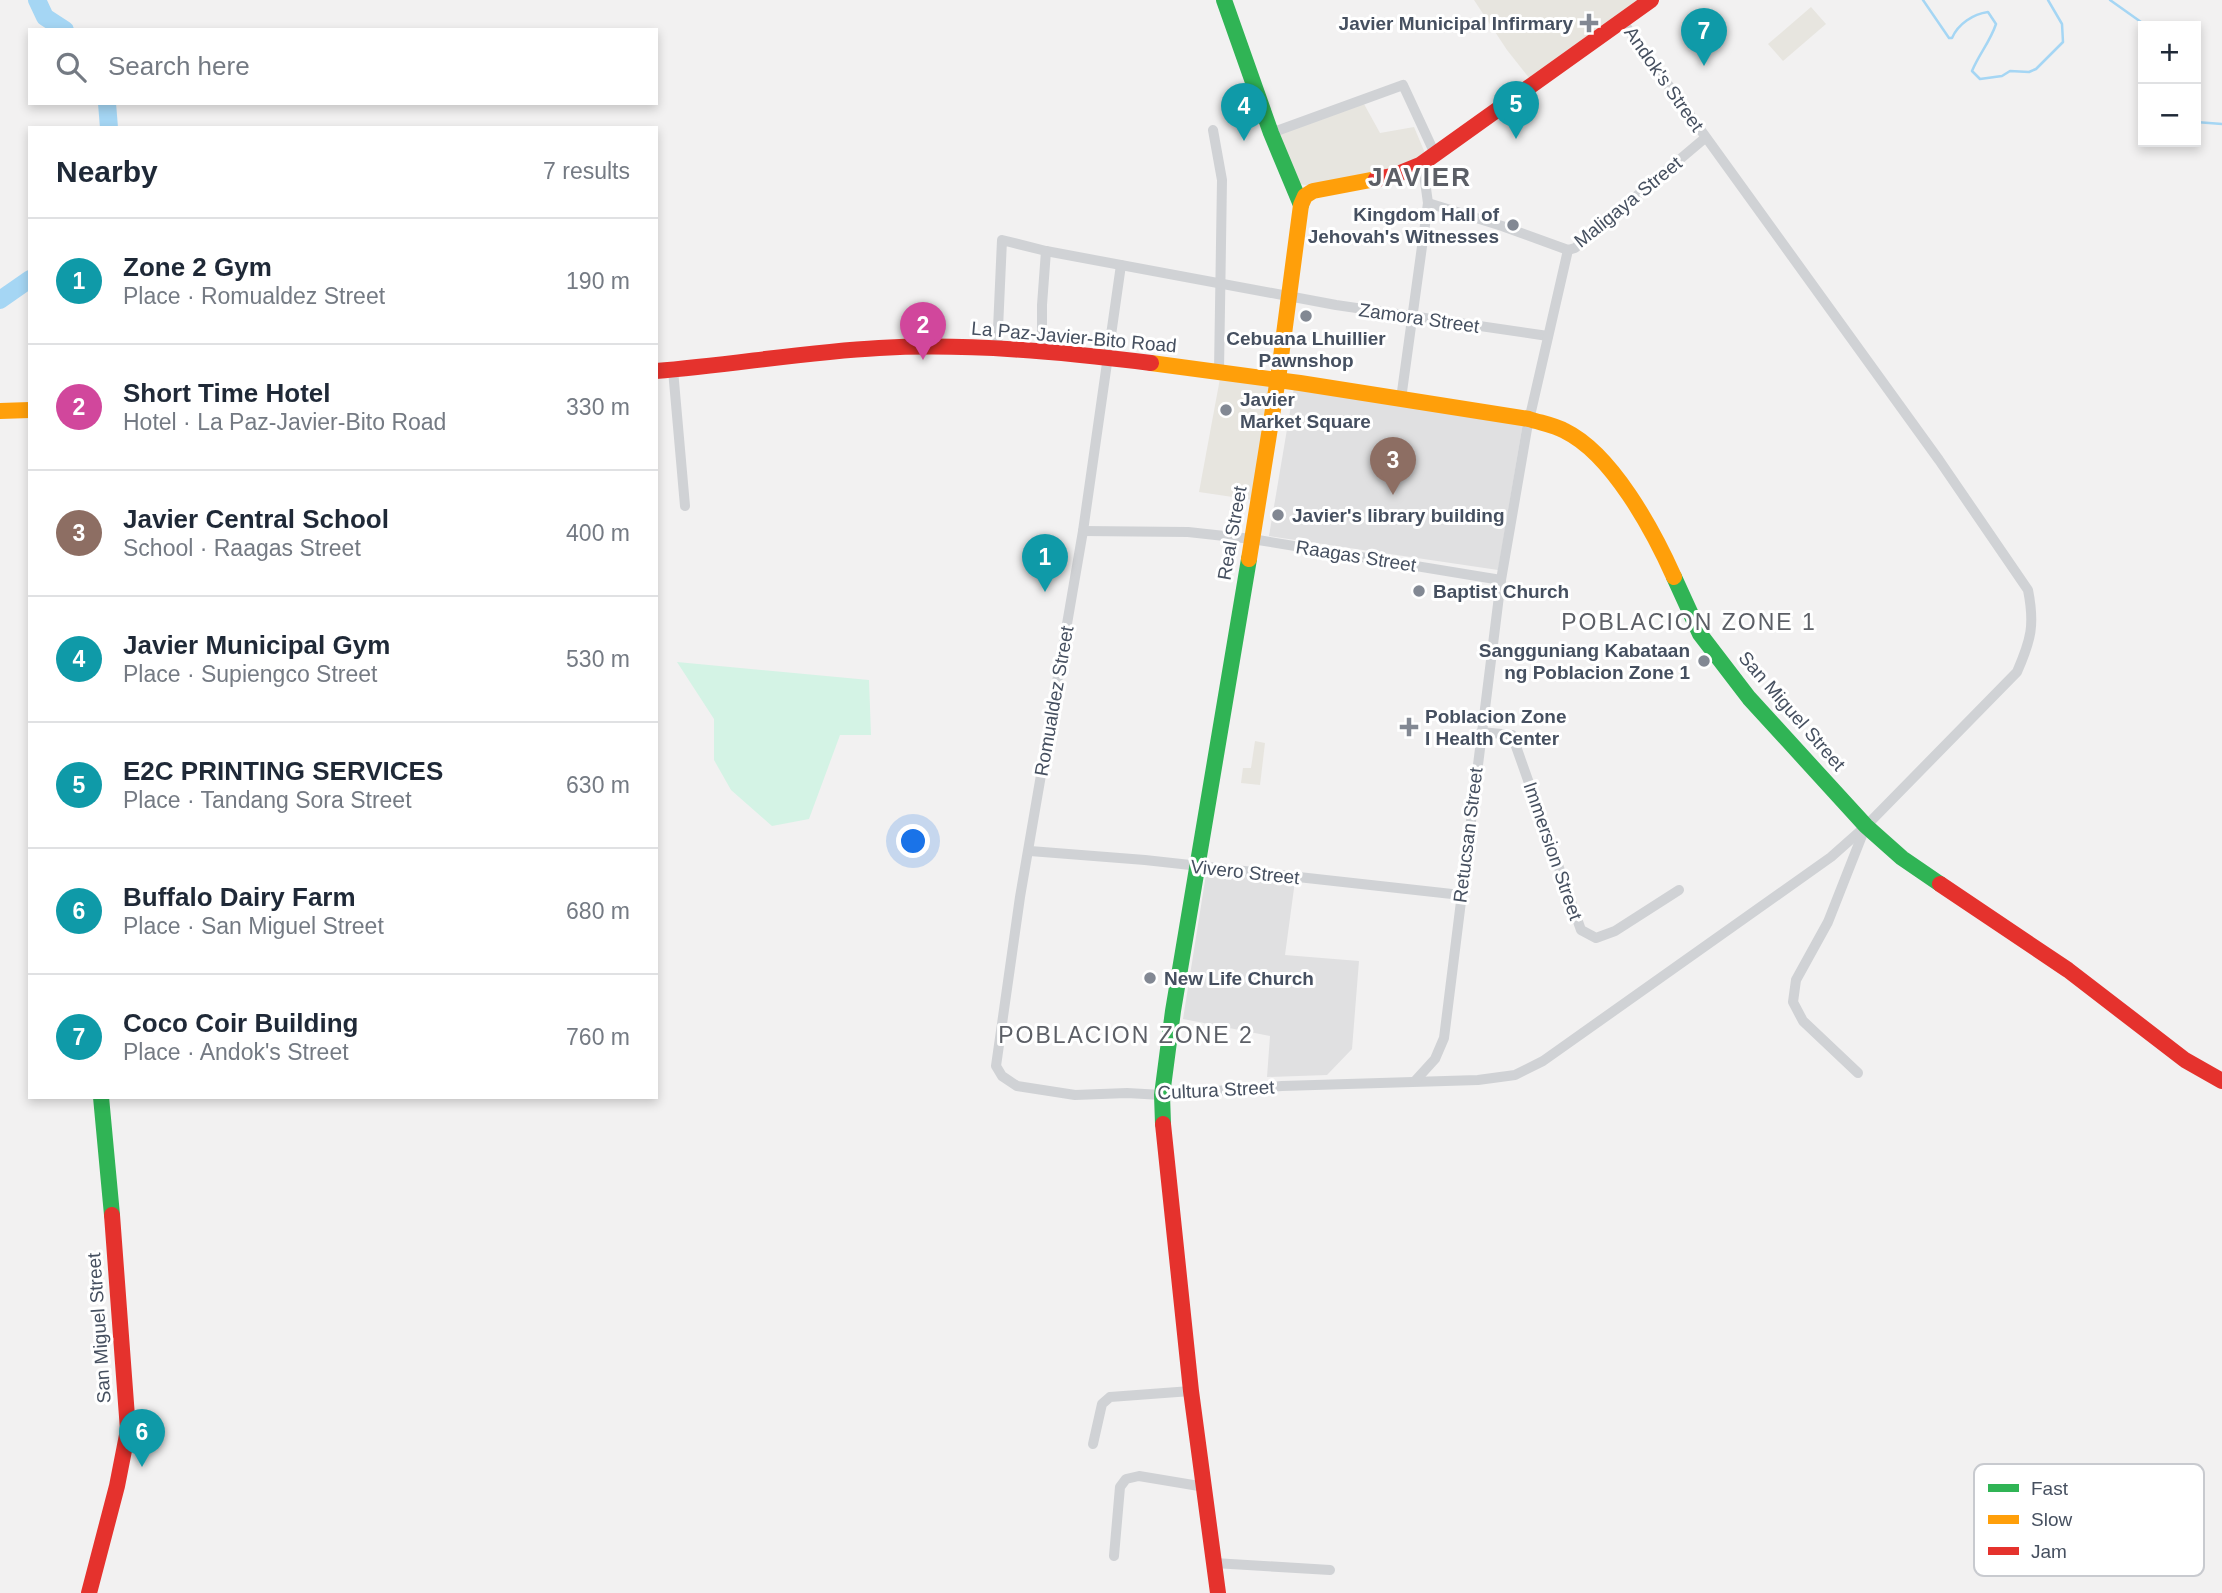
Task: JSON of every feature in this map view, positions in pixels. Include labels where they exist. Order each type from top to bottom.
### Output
[{"type":"main road","points":[[1224,0],[1271,133],[1301,205]]},
{"type":"main road","points":[[1301,205],[1305,196],[1313,191],[1393,176],[1420,164],[1651,0]]},
{"type":"main road","name":"Real Street","points":[[1218,1593],[1191,1391],[1163,1135],[1162,1095],[1278,381],[1301,205]]},
{"type":"main road","name":"La Paz-Javier-Bito Road","points":[[658,371],[781,356],[894,347],[1109,358],[1278,381]]},
{"type":"main road","name":"San Miguel Street","points":[[1278,381],[1529,419],[1564,430],[1582,441],[1616,475],[1663,553],[1700,634],[1749,698],[1866,825],[1902,858],[2068,970],[2185,1060],[2222,1081]]},
{"type":"main road","points":[[0,411],[28,410]]},
{"type":"main road","name":"San Miguel Street","points":[[89,1593],[117,1486],[128,1430],[101,1099]]},
{"type":"street","name":"Andok's Street","points":[[1622,21],[1939,460],[2028,590],[2032,611],[2030,641],[2017,671],[1866,825]]},
{"type":"street","points":[[1271,133],[1403,85],[1435,154]]},
{"type":"street","points":[[1213,130],[1222,180],[1219,371]]},
{"type":"street","name":"Maligaya Street","points":[[1428,203],[1568,250],[1575,248],[1705,138]]},
{"type":"street","points":[[1401,400],[1428,203],[1420,164]]},
{"type":"street","points":[[997,351],[1002,240],[1046,251],[1220,283]]},
{"type":"street","name":"Retucsan Street","points":[[1415,1081],[1435,1059],[1444,1038],[1501,579],[1529,419],[1568,250]]},
{"type":"street","points":[[1042,354],[1046,251]]},
{"type":"street","name":"Romualdez Street","points":[[1017,1086],[1002,1076],[996,1066],[996,1053],[1083,531],[1121,265]]},
{"type":"street","name":"Zamora Street","points":[[1220,283],[1411,317],[1548,336]]},
{"type":"street","points":[[673,370],[685,506]]},
{"type":"street","name":"Raagas Street","points":[[1083,531],[1188,532],[1252,539],[1501,579]]},
{"type":"street","name":"Immersion Street","points":[[1481,732],[1512,735],[1581,930],[1596,938],[1615,931],[1679,890]]},
{"type":"street","points":[[1858,1073],[1803,1021],[1794,1002],[1796,981],[1829,922],[1866,825]]},
{"type":"street","name":"Cultura Street","points":[[1017,1086],[1075,1095],[1162,1095],[1282,1086],[1504,1077],[1529,1069],[1605,1018],[1824,863],[1866,825]]},
{"type":"street","name":"Vivero Street","points":[[1030,851],[1145,860],[1461,895]]},
{"type":"street","points":[[1093,1444],[1102,1404],[1110,1397],[1191,1391]]},
{"type":"street","points":[[1114,1556],[1120,1487],[1126,1479],[1139,1476],[1205,1487]]},
{"type":"street","points":[[1214,1563],[1330,1570]]},
{"type":"shaded area","points":[[1474,0],[1640,0],[1530,79]]},
{"type":"shaded area","points":[[1811,7],[1826,24],[1783,61],[1768,44]]},
{"type":"shaded area","points":[[1364,104],[1380,133],[1414,127],[1425,153],[1403,167],[1310,186],[1300,184],[1276,133]]},
{"type":"shaded area","name":"Javier Market Square","points":[[1221,373],[1274,384],[1253,500],[1199,492]]},
{"type":"shaded area","points":[[1294,388],[1523,423],[1498,570],[1269,536]]},
{"type":"shaded area","points":[[1255,741],[1265,743],[1260,785],[1241,783],[1243,768],[1251,768]]},
{"type":"shaded area","points":[[1207,868],[1295,881],[1285,955],[1359,961],[1352,1049],[1327,1075],[1267,1077],[1270,1036],[1183,1019]]},
{"type":"green space","points":[[677,662],[869,680],[871,735],[840,735],[809,819],[772,826],[731,790],[714,760],[714,719]]},
{"type":"waterway","points":[[37,0],[45,17],[62,28]]},
{"type":"waterway","points":[[1923,0],[1949,38],[1952,38],[1967,20],[1988,12],[1996,24],[1972,71],[1980,79],[2002,76],[2010,71],[2029,72],[2036,69],[2063,42],[2062,24],[2048,0]]},
{"type":"waterway","points":[[2110,0],[2140,21]]},
{"type":"waterway","points":[[107,105],[109,126]]},
{"type":"waterway","points":[[2201,122],[2222,124]]},
{"type":"waterway","points":[[0,300],[28,280]]},
{"type":"traffic: fast","points":[[1224,0],[1271,133],[1301,205]]},
{"type":"traffic: fast","points":[[1163,1124],[1162,1095],[1173,1011],[1249,559]]},
{"type":"traffic: fast","points":[[1674,577],[1700,634],[1749,698],[1866,826],[1902,858],[1940,884]]},
{"type":"traffic: fast","points":[[101,1099],[112,1215]]},
{"type":"traffic: slow","points":[[1249,559],[1279,372],[1301,205],[1305,196],[1313,191],[1376,179]]},
{"type":"traffic: slow","points":[[1151,363],[1529,419],[1561,429],[1582,442],[1615,475],[1643,516],[1674,577]]},
{"type":"traffic: slow","points":[[0,411],[28,410]]},
{"type":"traffic: jam","points":[[1376,179],[1393,176],[1420,165],[1651,0]]},
{"type":"traffic: jam","points":[[658,371],[823,352],[913,347],[1015,349],[1151,363]]},
{"type":"traffic: jam","points":[[1940,884],[2068,970],[2185,1060],[2222,1081]]},
{"type":"traffic: jam","points":[[1163,1124],[1191,1391],[1218,1593]]},
{"type":"traffic: jam","points":[[89,1593],[117,1486],[128,1430],[112,1215]]},
{"type":"place","name":"Javier Municipal Infirmary","points":[[1589,23]]},
{"type":"place","name":"Coco Coir Building","points":[[1704,66]]},
{"type":"place","name":"E2C PRINTING SERVICES","points":[[1516,139]]},
{"type":"place","name":"Javier Municipal Gym","points":[[1244,141]]},
{"type":"place","name":"Kingdom Hall of Jehovah's Witnesses","points":[[1513,225]]},
{"type":"place","name":"Cebuana Lhuillier Pawnshop","points":[[1306,316]]},
{"type":"place","name":"Short Time Hotel","points":[[923,360]]},
{"type":"place","name":"Javier Market Square","points":[[1226,410]]},
{"type":"place","name":"Javier Central School","points":[[1393,495]]},
{"type":"place","name":"Javier's library building","points":[[1278,515]]},
{"type":"place","name":"Baptist Church","points":[[1419,591]]},
{"type":"place","name":"Zone 2 Gym","points":[[1045,592]]},
{"type":"place","name":"Sangguniang Kabataan ng Poblacion Zone 1","points":[[1704,661]]},
{"type":"place","name":"Poblacion Zone I Health Center","points":[[1409,727]]},
{"type":"place","name":"New Life Church","points":[[1150,978]]},
{"type":"place","name":"Buffalo Dairy Farm","points":[[142,1467]]},
{"type":"district","name":"JAVIER","points":[[1420,177]]},
{"type":"district","name":"POBLACION ZONE 1","points":[[1689,622]]},
{"type":"district","name":"POBLACION ZONE 2","points":[[1126,1035]]}]
